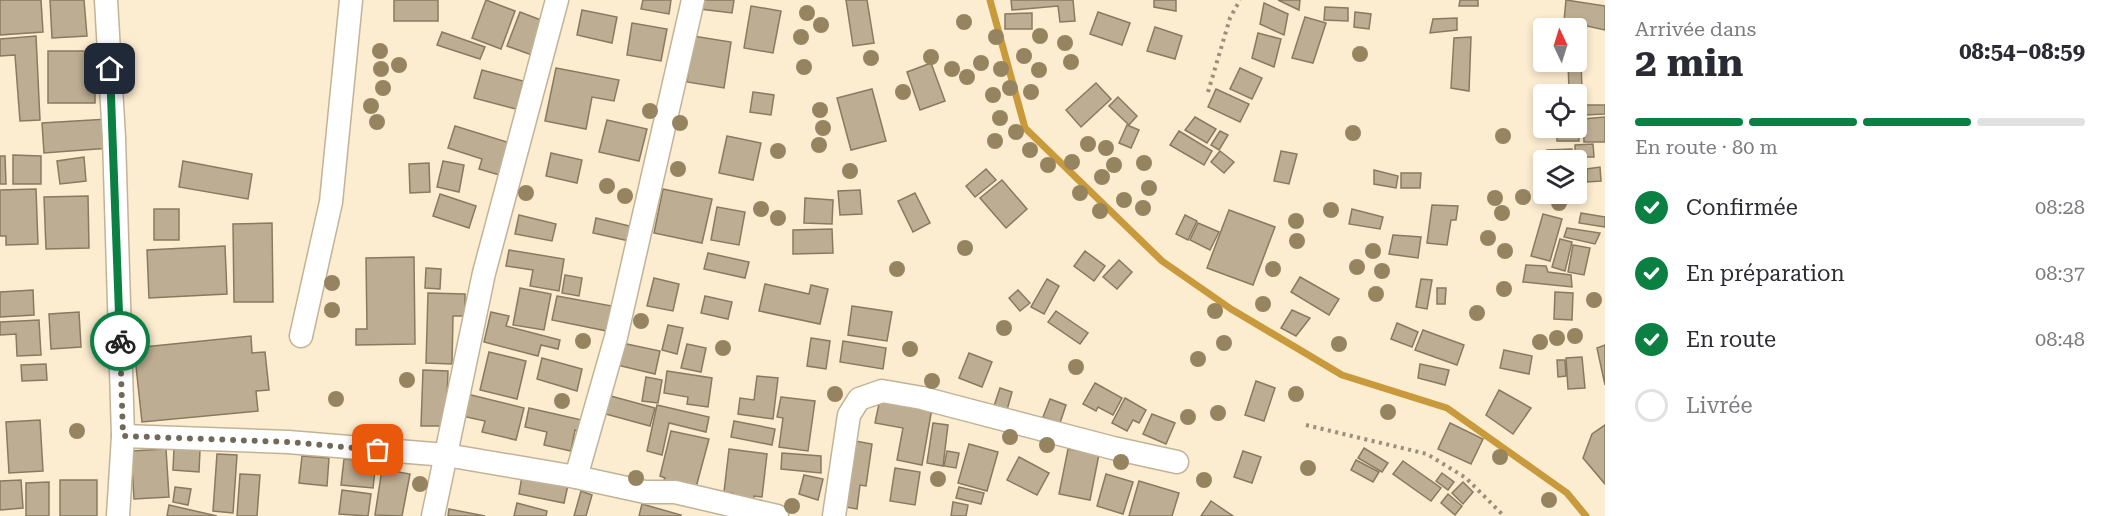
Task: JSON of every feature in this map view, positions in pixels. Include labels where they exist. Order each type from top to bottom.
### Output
[{"type":"street","points":[[106,0],[114,138],[123,436],[118,516]]},
{"type":"street","points":[[301,336],[331,202],[351,0]]},
{"type":"street","points":[[433,516],[484,273],[557,0]]},
{"type":"street","points":[[576,477],[619,326],[693,0]]},
{"type":"street","points":[[834,516],[849,415],[859,399],[882,391],[922,398],[1113,448],[1177,462]]},
{"type":"street","points":[[123,436],[288,442],[446,455],[576,477],[645,492],[675,492],[777,516]]},
{"type":"path","points":[[1208,92],[1230,18],[1240,0]]},
{"type":"path","points":[[1306,425],[1427,454],[1466,478],[1504,516]]},
{"type":"building","points":[[0,0],[41,0],[43,32],[0,35]]},
{"type":"building","points":[[50,0],[84,0],[87,36],[52,38]]},
{"type":"building","points":[[394,0],[438,0],[438,21],[394,21]]},
{"type":"building","points":[[486,0],[515,11],[501,49],[472,38]]},
{"type":"building","points":[[643,0],[671,0],[669,14],[641,9]]},
{"type":"building","points":[[702,0],[734,0],[732,13],[700,9]]},
{"type":"building","points":[[846,0],[867,0],[874,43],[853,46]]},
{"type":"building","points":[[1011,0],[1073,0],[1075,21],[1060,22],[1058,6],[1012,10]]},
{"type":"building","points":[[1154,0],[1176,0],[1176,11],[1154,7]]},
{"type":"building","points":[[1278,0],[1300,0],[1299,10]]},
{"type":"building","points":[[1460,0],[1478,0],[1478,6],[1459,6]]},
{"type":"building","points":[[1566,0],[1605,6],[1605,30],[1587,26],[1587,18],[1564,18]]},
{"type":"building","points":[[1264,3],[1288,14],[1284,35],[1260,24]]},
{"type":"building","points":[[751,6],[781,11],[773,53],[744,48]]},
{"type":"building","points":[[1325,7],[1348,8],[1348,21],[1324,20]]},
{"type":"building","points":[[582,10],[617,17],[612,43],[577,35]]},
{"type":"building","points":[[520,12],[546,22],[532,55],[507,46]]},
{"type":"building","points":[[1098,12],[1130,23],[1122,45],[1090,34]]},
{"type":"building","points":[[1355,12],[1371,14],[1369,29],[1354,27]]},
{"type":"building","points":[[1032,13],[1032,29],[1005,29],[1005,14]]},
{"type":"building","points":[[1305,17],[1326,23],[1313,63],[1292,58]]},
{"type":"building","points":[[1457,18],[1457,30],[1430,33],[1433,19]]},
{"type":"building","points":[[632,23],[667,29],[661,61],[627,55]]},
{"type":"building","points":[[1155,27],[1182,36],[1175,59],[1147,51]]},
{"type":"building","points":[[442,32],[485,47],[480,59],[437,45]]},
{"type":"building","points":[[1258,33],[1281,39],[1274,67],[1252,58]]},
{"type":"building","points":[[36,36],[40,120],[20,121],[15,55],[0,56],[0,39]]},
{"type":"building","points":[[693,36],[731,42],[724,88],[687,82]]},
{"type":"building","points":[[1471,37],[1469,91],[1451,88],[1454,38]]},
{"type":"building","points":[[48,51],[95,51],[95,103],[48,103]]},
{"type":"building","points":[[931,63],[945,101],[920,110],[907,72]]},
{"type":"building","points":[[556,68],[619,80],[614,101],[592,97],[586,129],[545,121]]},
{"type":"building","points":[[1240,68],[1262,78],[1252,99],[1230,89]]},
{"type":"building","points":[[482,70],[523,81],[516,109],[474,98]]},
{"type":"building","points":[[1568,72],[1581,72],[1582,84],[1569,84]]},
{"type":"building","points":[[1096,83],[1111,99],[1081,127],[1066,110]]},
{"type":"building","points":[[872,89],[886,141],[851,150],[837,98]]},
{"type":"building","points":[[1216,89],[1249,104],[1240,122],[1208,107]]},
{"type":"building","points":[[753,92],[774,95],[771,115],[750,112]]},
{"type":"building","points":[[1118,97],[1137,116],[1129,125],[1109,106]]},
{"type":"building","points":[[1587,105],[1605,105],[1605,114],[1587,115]]},
{"type":"building","points":[[1195,117],[1216,129],[1207,143],[1185,130]]},
{"type":"building","points":[[1605,117],[1605,142],[1584,142],[1584,138],[1587,138],[1587,119]]},
{"type":"building","points":[[108,119],[110,148],[44,153],[42,123]]},
{"type":"building","points":[[607,120],[647,129],[639,161],[599,152]]},
{"type":"building","points":[[1127,125],[1139,130],[1131,148],[1119,143]]},
{"type":"building","points":[[455,126],[513,144],[503,176],[479,169],[482,159],[448,148]]},
{"type":"building","points":[[1179,131],[1212,151],[1204,165],[1170,145]]},
{"type":"building","points":[[1220,131],[1228,135],[1219,150],[1211,145]]},
{"type":"building","points":[[727,136],[761,143],[753,180],[719,173]]},
{"type":"building","points":[[1557,138],[1579,138],[1579,141],[1557,141]]},
{"type":"building","points":[[1593,144],[1594,157],[1587,157],[1587,150],[1575,150],[1575,145]]},
{"type":"building","points":[[1220,151],[1234,162],[1224,173],[1211,162]]},
{"type":"building","points":[[1281,151],[1297,154],[1289,184],[1274,181]]},
{"type":"building","points":[[551,153],[582,160],[577,183],[546,176]]},
{"type":"building","points":[[13,155],[41,156],[41,184],[13,184]]},
{"type":"building","points":[[0,156],[5,156],[6,184],[0,184]]},
{"type":"building","points":[[84,157],[86,181],[60,184],[57,161]]},
{"type":"building","points":[[183,161],[252,174],[248,199],[179,187]]},
{"type":"building","points":[[443,161],[464,165],[459,192],[437,187]]},
{"type":"building","points":[[429,163],[430,192],[410,193],[409,164]]},
{"type":"building","points":[[1600,167],[1601,181],[1587,182],[1587,169]]},
{"type":"building","points":[[986,169],[996,180],[975,197],[966,186]]},
{"type":"building","points":[[1374,170],[1398,176],[1396,188],[1374,184]]},
{"type":"building","points":[[1401,173],[1421,173],[1420,188],[1401,188]]},
{"type":"building","points":[[1002,180],[1027,209],[1006,228],[980,198]]},
{"type":"building","points":[[36,189],[38,244],[6,245],[6,236],[0,236],[0,190]]},
{"type":"building","points":[[663,189],[712,199],[702,243],[654,233]]},
{"type":"building","points":[[860,190],[862,214],[840,215],[838,191]]},
{"type":"building","points":[[915,193],[930,223],[913,232],[898,201]]},
{"type":"building","points":[[440,194],[476,206],[469,228],[433,216]]},
{"type":"building","points":[[88,196],[89,248],[46,249],[44,197]]},
{"type":"building","points":[[805,198],[833,200],[832,224],[804,223]]},
{"type":"building","points":[[1432,205],[1458,206],[1456,220],[1451,220],[1447,245],[1427,243]]},
{"type":"building","points":[[717,207],[745,212],[739,245],[711,240]]},
{"type":"building","points":[[154,209],[179,209],[179,240],[154,240]]},
{"type":"building","points":[[1352,209],[1383,217],[1380,229],[1349,224]]},
{"type":"building","points":[[1229,210],[1275,227],[1253,285],[1207,268]]},
{"type":"building","points":[[1581,213],[1605,217],[1605,227],[1579,223]]},
{"type":"building","points":[[1543,214],[1562,219],[1550,261],[1531,256]]},
{"type":"building","points":[[519,215],[556,224],[552,241],[515,234]]},
{"type":"building","points":[[1185,215],[1197,221],[1188,240],[1176,234]]},
{"type":"building","points":[[596,218],[638,228],[634,242],[593,233]]},
{"type":"building","points":[[272,223],[273,302],[234,302],[233,224]]},
{"type":"building","points":[[1198,223],[1219,232],[1210,250],[1190,240]]},
{"type":"building","points":[[1567,228],[1600,233],[1595,244],[1564,237]]},
{"type":"building","points":[[832,229],[833,253],[793,254],[793,230]]},
{"type":"building","points":[[1393,235],[1421,237],[1418,258],[1389,254]]},
{"type":"building","points":[[1560,239],[1572,242],[1565,271],[1552,267]]},
{"type":"building","points":[[1573,245],[1590,248],[1584,275],[1568,272]]},
{"type":"building","points":[[225,246],[227,294],[149,298],[147,250]]},
{"type":"building","points":[[509,250],[564,259],[559,291],[530,286],[533,270],[506,266]]},
{"type":"building","points":[[1085,251],[1105,266],[1094,281],[1074,266]]},
{"type":"building","points":[[708,253],[749,262],[745,278],[704,269]]},
{"type":"building","points":[[414,257],[415,344],[356,345],[356,329],[367,329],[366,258]]},
{"type":"building","points":[[1119,260],[1132,272],[1117,289],[1103,277]]},
{"type":"building","points":[[1526,265],[1546,266],[1548,272],[1571,275],[1572,287],[1523,282]]},
{"type":"building","points":[[426,268],[441,269],[440,289],[425,288]]},
{"type":"building","points":[[565,275],[582,278],[579,296],[562,293]]},
{"type":"building","points":[[1300,277],[1339,299],[1329,315],[1291,292]]},
{"type":"building","points":[[654,278],[679,284],[673,311],[647,306]]},
{"type":"building","points":[[1047,279],[1059,286],[1044,314],[1031,307]]},
{"type":"building","points":[[1421,279],[1432,280],[1427,309],[1416,307]]},
{"type":"building","points":[[765,284],[809,294],[811,285],[828,289],[820,324],[759,311]]},
{"type":"building","points":[[520,288],[551,294],[544,330],[513,325]]},
{"type":"building","points":[[1437,288],[1446,288],[1445,304],[1437,304]]},
{"type":"building","points":[[33,290],[34,315],[0,317],[0,292]]},
{"type":"building","points":[[1018,290],[1030,303],[1020,311],[1009,298]]},
{"type":"building","points":[[1555,292],[1573,293],[1572,320],[1554,319]]},
{"type":"building","points":[[428,293],[465,294],[465,316],[453,316],[452,364],[426,363]]},
{"type":"building","points":[[557,296],[612,306],[607,331],[552,320]]},
{"type":"building","points":[[705,296],[732,302],[728,319],[701,313]]},
{"type":"building","points":[[852,306],[892,312],[887,341],[848,335]]},
{"type":"building","points":[[1292,310],[1310,318],[1296,336],[1281,328]]},
{"type":"building","points":[[1056,311],[1088,333],[1080,344],[1048,322]]},
{"type":"building","points":[[79,312],[81,347],[51,349],[49,314]]},
{"type":"building","points":[[491,312],[509,316],[506,326],[560,340],[558,349],[541,345],[538,356],[484,342]]},
{"type":"building","points":[[39,320],[41,355],[17,356],[16,334],[0,335],[0,322]]},
{"type":"building","points":[[1397,323],[1418,332],[1412,347],[1391,339]]},
{"type":"building","points":[[668,325],[683,328],[677,354],[662,350]]},
{"type":"building","points":[[1423,330],[1464,345],[1457,365],[1415,350]]},
{"type":"building","points":[[251,336],[252,353],[265,352],[269,390],[256,391],[258,411],[142,422],[134,348]]},
{"type":"building","points":[[811,338],[830,341],[826,369],[807,366]]},
{"type":"building","points":[[843,341],[886,348],[883,369],[840,362]]},
{"type":"building","points":[[622,343],[660,351],[655,374],[617,365]]},
{"type":"building","points":[[687,344],[706,348],[701,372],[681,368]]},
{"type":"building","points":[[1605,345],[1605,385],[1597,348]]},
{"type":"building","points":[[1504,350],[1532,356],[1529,374],[1500,368]]},
{"type":"building","points":[[489,352],[526,361],[517,399],[480,390]]},
{"type":"building","points":[[969,353],[992,362],[982,387],[959,378]]},
{"type":"building","points":[[1582,357],[1585,388],[1568,389],[1566,358]]},
{"type":"building","points":[[542,358],[582,369],[577,391],[537,379]]},
{"type":"building","points":[[1557,360],[1565,360],[1566,376],[1558,377]]},
{"type":"building","points":[[46,364],[47,380],[22,381],[21,365]]},
{"type":"building","points":[[1420,364],[1449,370],[1445,385],[1418,378]]},
{"type":"building","points":[[423,370],[448,371],[446,426],[421,426]]},
{"type":"building","points":[[667,371],[712,378],[708,407],[687,404],[688,397],[664,393]]},
{"type":"building","points":[[757,376],[778,378],[773,419],[738,414],[740,398],[754,400]]},
{"type":"building","points":[[646,377],[662,380],[658,403],[642,401]]},
{"type":"building","points":[[1256,381],[1275,388],[1264,421],[1245,415]]},
{"type":"building","points":[[1095,383],[1122,398],[1113,415],[1098,407],[1096,411],[1083,404]]},
{"type":"building","points":[[1000,388],[1012,392],[1007,410],[994,406]]},
{"type":"building","points":[[1499,390],[1531,408],[1513,434],[1486,415]]},
{"type":"building","points":[[467,394],[524,408],[516,440],[482,432],[485,421],[462,416]]},
{"type":"building","points":[[607,395],[655,408],[650,426],[602,413]]},
{"type":"building","points":[[781,397],[815,401],[808,451],[779,447],[783,418],[777,417]]},
{"type":"building","points":[[1125,398],[1146,410],[1139,423],[1133,420],[1127,431],[1112,423]]},
{"type":"building","points":[[880,399],[932,408],[922,465],[897,460],[903,428],[875,423]]},
{"type":"building","points":[[1050,399],[1066,405],[1060,423],[1043,417]]},
{"type":"building","points":[[657,405],[709,417],[706,432],[669,423],[662,455],[647,451]]},
{"type":"building","points":[[529,408],[586,421],[583,432],[575,430],[571,451],[544,445],[547,432],[525,427]]},
{"type":"building","points":[[1152,414],[1175,423],[1166,444],[1143,434]]},
{"type":"building","points":[[40,420],[43,471],[9,473],[6,422]]},
{"type":"building","points":[[734,421],[775,429],[772,445],[731,437]]},
{"type":"building","points":[[933,423],[948,425],[943,466],[927,463]]},
{"type":"building","points":[[1450,423],[1483,439],[1471,464],[1438,449]]},
{"type":"building","points":[[1605,425],[1605,484],[1583,458],[1592,434]]},
{"type":"building","points":[[671,431],[709,439],[695,491],[663,482],[665,478],[660,476]]},
{"type":"building","points":[[855,441],[872,444],[866,486],[860,485],[857,509],[845,507]]},
{"type":"building","points":[[969,444],[998,452],[987,491],[958,483]]},
{"type":"building","points":[[174,448],[200,450],[199,472],[173,470]]},
{"type":"building","points":[[1364,448],[1388,463],[1382,472],[1358,458]]},
{"type":"building","points":[[166,449],[169,497],[134,499],[131,451]]},
{"type":"building","points":[[729,449],[767,454],[762,497],[754,496],[753,505],[732,503],[733,493],[724,492]]},
{"type":"building","points":[[1068,449],[1099,454],[1090,500],[1059,494]]},
{"type":"building","points":[[947,451],[959,453],[956,468],[944,466]]},
{"type":"building","points":[[1243,451],[1261,457],[1252,483],[1234,477]]},
{"type":"building","points":[[782,453],[821,456],[821,473],[781,469]]},
{"type":"building","points":[[217,454],[237,455],[233,513],[213,511]]},
{"type":"building","points":[[302,456],[329,458],[327,486],[299,483]]},
{"type":"building","points":[[1019,457],[1049,473],[1037,495],[1007,480]]},
{"type":"building","points":[[344,459],[376,462],[373,488],[341,485]]},
{"type":"building","points":[[1356,460],[1379,472],[1373,482],[1351,470]]},
{"type":"building","points":[[1403,461],[1441,488],[1431,501],[1393,474]]},
{"type":"building","points":[[895,468],[920,472],[915,505],[890,501]]},
{"type":"building","points":[[382,469],[410,474],[402,516],[375,515]]},
{"type":"building","points":[[1442,473],[1454,482],[1448,490],[1436,481]]},
{"type":"building","points":[[240,474],[260,475],[257,516],[237,516]]},
{"type":"building","points":[[1106,474],[1133,482],[1123,514],[1097,506]]},
{"type":"building","points":[[804,475],[823,479],[818,500],[799,494]]},
{"type":"building","points":[[522,476],[568,485],[564,503],[519,494]]},
{"type":"building","points":[[21,480],[23,508],[0,510],[0,481]]},
{"type":"building","points":[[60,480],[97,480],[97,516],[60,516]]},
{"type":"building","points":[[1139,481],[1179,493],[1172,516],[1129,516]]},
{"type":"building","points":[[49,482],[49,516],[26,516],[26,483]]},
{"type":"building","points":[[1463,482],[1473,492],[1463,504],[1452,493]]},
{"type":"building","points":[[175,487],[191,489],[188,505],[173,502]]},
{"type":"building","points":[[959,487],[984,493],[981,504],[956,498]]},
{"type":"building","points":[[342,490],[371,494],[368,516],[339,514]]},
{"type":"building","points":[[581,491],[592,495],[586,516],[574,516]]},
{"type":"building","points":[[1448,494],[1462,506],[1455,515],[1441,503]]},
{"type":"building","points":[[1211,501],[1233,516],[1201,516]]},
{"type":"building","points":[[953,502],[968,505],[966,516],[951,516]]},
{"type":"building","points":[[517,503],[547,511],[546,516],[514,516]]},
{"type":"building","points":[[642,504],[681,515],[639,516]]},
{"type":"building","points":[[169,505],[217,516],[167,516]]},
{"type":"building","points":[[449,509],[485,516],[448,516]]},
{"type":"waterway","points":[[990,0],[1025,128],[1162,261],[1231,309],[1342,375],[1447,408],[1567,493],[1586,516]]},
{"type":"way so far","points":[[120,341],[123,436],[288,442],[378,450]]},
{"type":"route","points":[[110,69],[120,341]]}]
